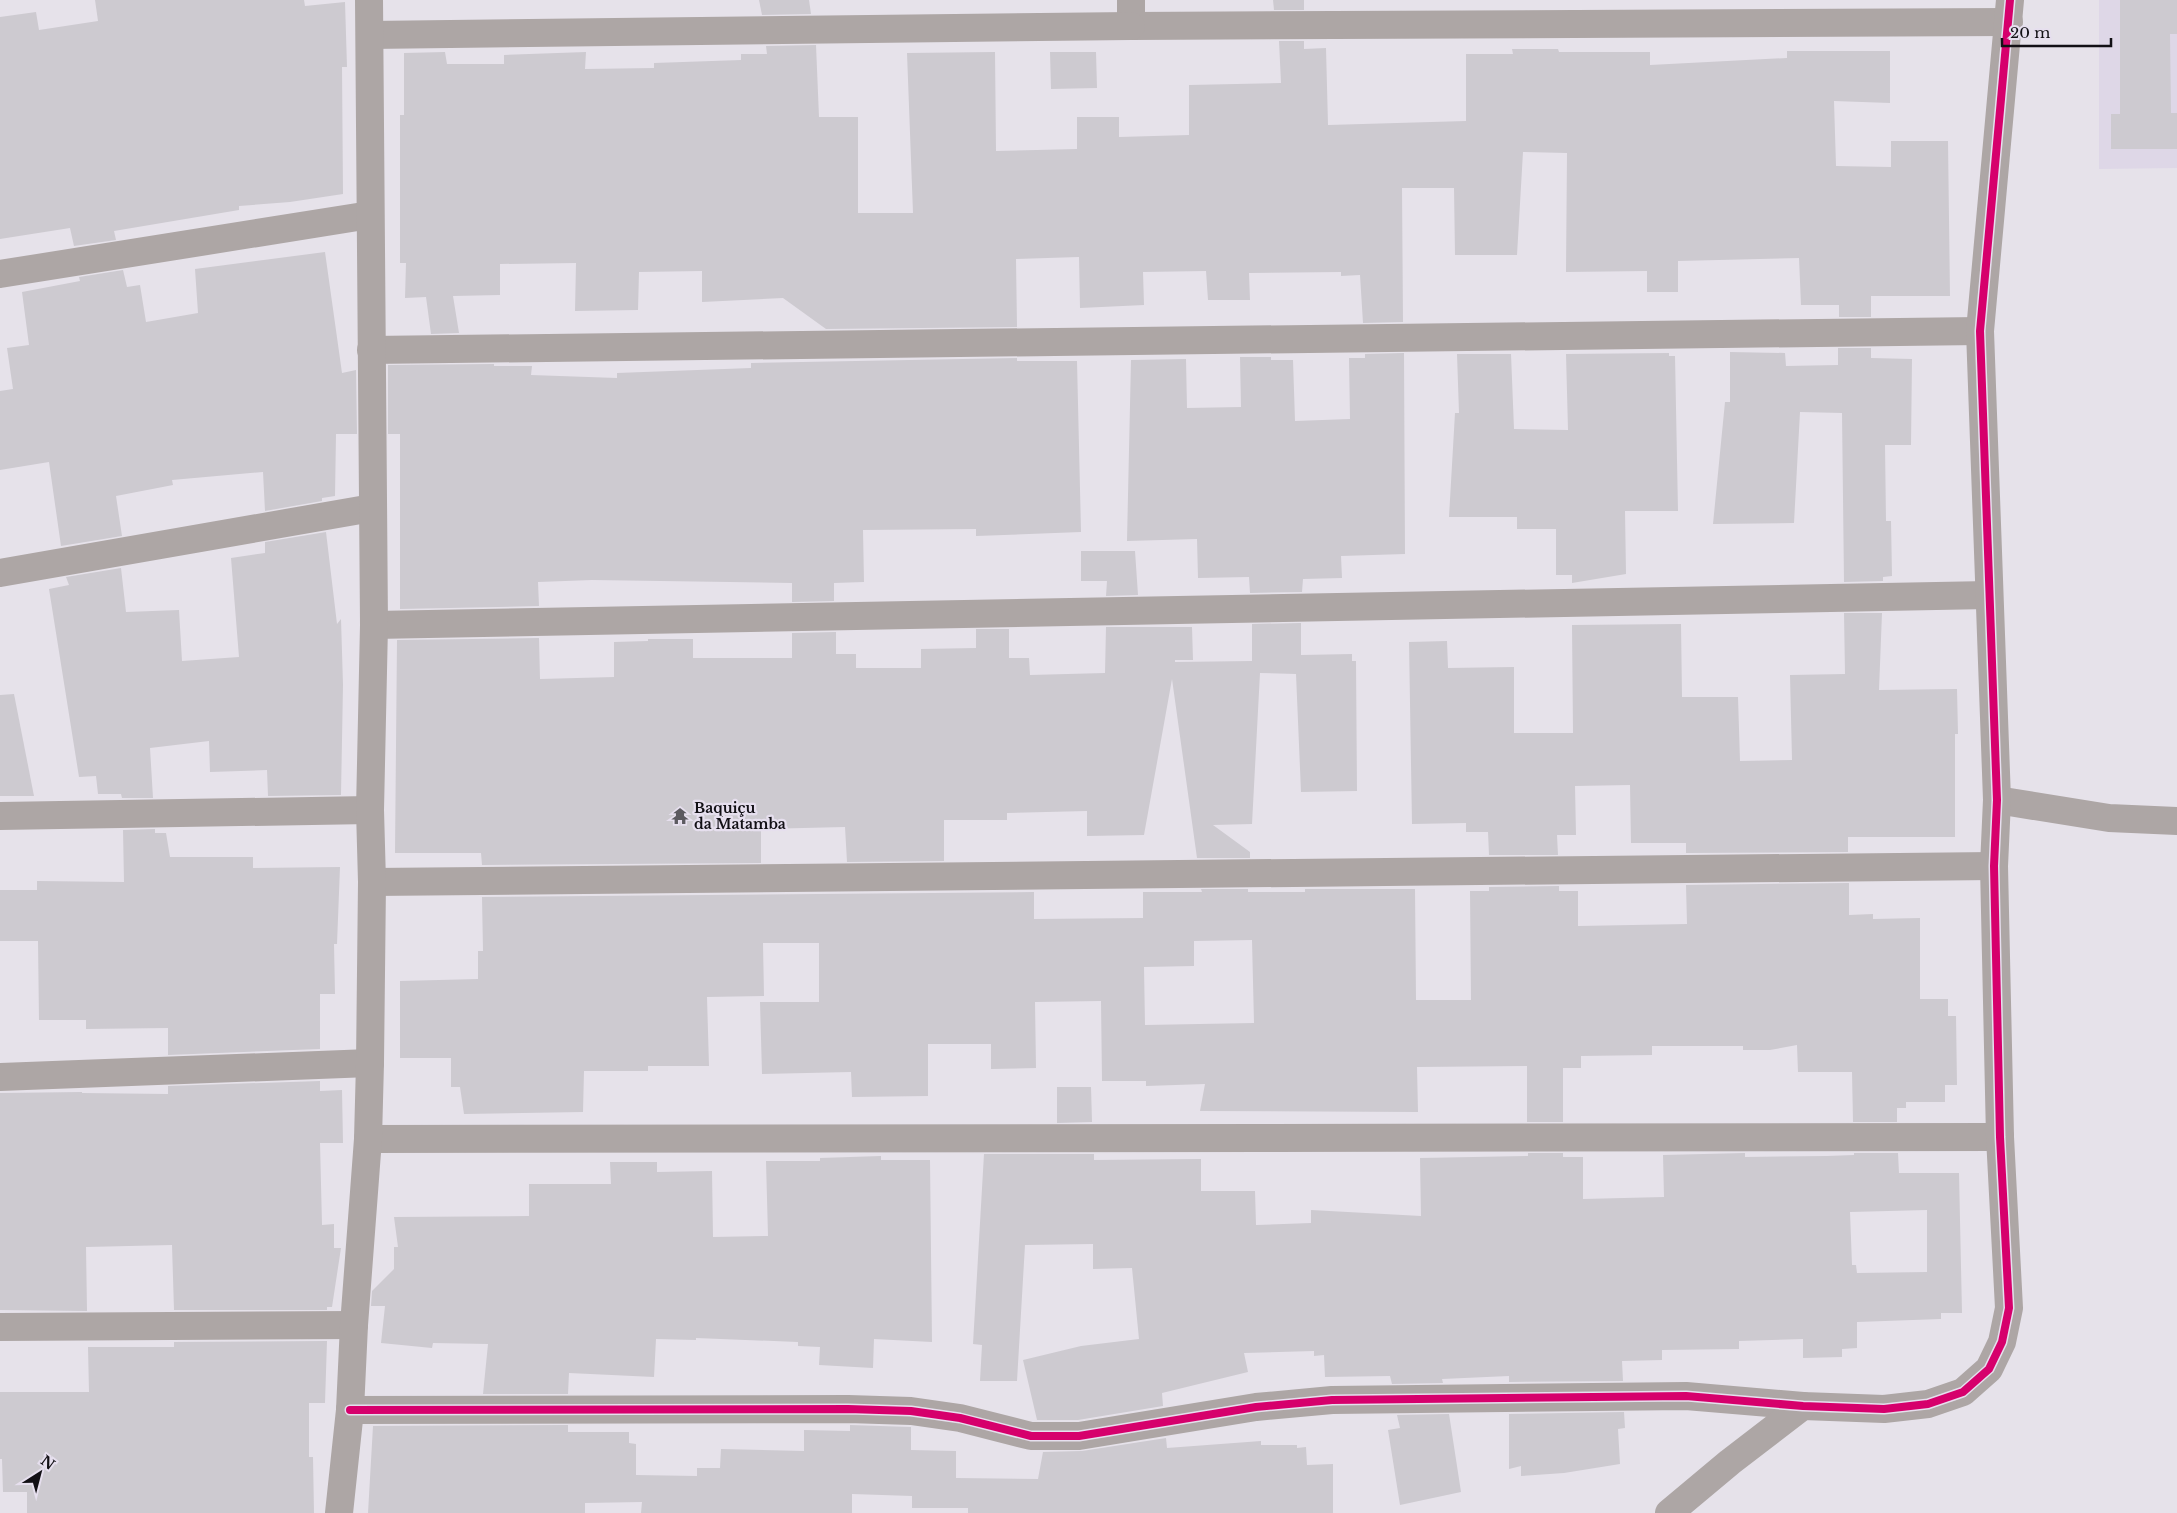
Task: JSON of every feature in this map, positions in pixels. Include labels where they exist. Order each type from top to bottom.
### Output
[{"type":"street","points":[[340,1513],[350,1410],[354,1324],[368,1139],[370,1064],[372,882],[370,810],[374,625],[370,0]]},
{"type":"street","points":[[350,1410],[848,1409],[902,1411],[960,1418],[1031,1436],[1079,1436],[1256,1407],[1332,1400],[1686,1396],[1803,1406],[1884,1409],[1928,1404],[1963,1392],[1989,1370],[2002,1342],[2009,1308],[2000,1137],[1994,866],[1997,800],[1980,332],[1997,129],[2010,11],[1131,13],[370,35]]},
{"type":"street","points":[[0,274],[370,215]]},
{"type":"street","points":[[371,350],[1980,332]]},
{"type":"street","points":[[0,573],[372,508]]},
{"type":"street","points":[[374,625],[1989,595]]},
{"type":"street","points":[[1997,800],[2109,818],[2177,821]]},
{"type":"street","points":[[0,816],[370,810]]},
{"type":"street","points":[[372,882],[1994,866]]},
{"type":"street","points":[[0,1077],[370,1064]]},
{"type":"street","points":[[368,1139],[2000,1137]]},
{"type":"street","points":[[0,1327],[354,1324]]},
{"type":"street","points":[[1669,1513],[1730,1462],[1803,1406]]},
{"type":"shaded area","points":[[2099,0],[2177,0],[2177,168],[2099,169]]},
{"type":"building","points":[[95,0],[304,0],[305,6],[345,2],[347,67],[342,67],[343,194],[290,202],[239,206],[239,210],[114,231],[116,240],[74,246],[70,228],[0,239],[0,17],[36,12],[39,30],[98,21]]},
{"type":"building","points":[[759,0],[809,0],[811,14],[762,15]]},
{"type":"building","points":[[1273,0],[1304,0],[1304,10],[1274,10]]},
{"type":"building","points":[[2120,0],[2177,0],[2177,34],[2170,34],[2171,113],[2177,113],[2177,149],[2111,149],[2111,114],[2120,114]]},
{"type":"building","points":[[1279,41],[1304,41],[1304,49],[1326,48],[1328,125],[1466,121],[1466,54],[1513,54],[1512,49],[1558,49],[1559,52],[1650,52],[1650,65],[1787,58],[1787,51],[1890,51],[1890,103],[1834,101],[1836,166],[1891,167],[1891,141],[1948,141],[1950,296],[1871,296],[1871,317],[1839,317],[1839,305],[1801,305],[1799,258],[1678,261],[1678,292],[1647,292],[1647,271],[1566,272],[1567,153],[1523,152],[1517,255],[1455,255],[1454,188],[1402,188],[1403,322],[1363,323],[1360,275],[1341,276],[1341,272],[1249,273],[1250,300],[1208,300],[1206,271],[1143,272],[1144,305],[1080,308],[1079,257],[1016,259],[1017,327],[826,329],[783,298],[702,302],[702,271],[639,272],[638,310],[575,311],[576,263],[500,264],[500,295],[453,296],[459,333],[431,334],[426,297],[405,298],[406,263],[400,263],[400,115],[404,115],[404,53],[445,52],[447,64],[504,64],[504,55],[586,52],[585,69],[654,68],[654,63],[741,60],[741,54],[767,54],[766,46],[816,45],[819,117],[858,117],[858,213],[913,213],[907,53],[995,52],[996,151],[1077,149],[1077,117],[1119,117],[1119,137],[1189,135],[1189,85],[1281,83]]},
{"type":"building","points":[[1050,52],[1096,52],[1097,88],[1051,89]]},
{"type":"building","points":[[325,252],[342,373],[356,370],[357,434],[336,434],[335,496],[322,498],[322,501],[265,511],[263,472],[172,480],[173,485],[116,496],[122,536],[61,546],[49,462],[0,470],[0,391],[13,389],[7,348],[29,345],[22,292],[80,281],[79,277],[123,270],[127,287],[140,285],[146,322],[198,313],[195,269]]},
{"type":"building","points":[[1838,348],[1871,348],[1871,358],[1912,359],[1911,445],[1885,445],[1886,521],[1891,521],[1892,576],[1883,577],[1883,581],[1844,582],[1842,413],[1800,412],[1794,523],[1713,524],[1725,402],[1730,402],[1730,352],[1785,353],[1786,366],[1838,365]]},
{"type":"building","points":[[1404,353],[1405,554],[1341,556],[1342,578],[1303,579],[1302,592],[1250,593],[1249,577],[1198,578],[1197,539],[1127,541],[1131,360],[1186,359],[1187,408],[1241,407],[1240,357],[1271,357],[1271,360],[1293,360],[1295,421],[1350,419],[1349,358],[1365,358],[1365,354]]},
{"type":"building","points":[[1669,353],[1669,356],[1675,356],[1678,511],[1625,511],[1626,574],[1572,583],[1572,575],[1556,575],[1556,529],[1517,529],[1517,517],[1449,517],[1455,413],[1459,413],[1457,354],[1511,354],[1514,429],[1568,430],[1566,354]]},
{"type":"building","points":[[1017,358],[1017,361],[1077,361],[1081,532],[976,536],[976,529],[863,530],[864,582],[834,583],[834,601],[792,602],[792,583],[592,580],[538,582],[539,606],[400,609],[400,434],[388,434],[388,365],[494,364],[494,366],[532,366],[531,375],[617,378],[617,373],[751,368],[751,363]]},
{"type":"building","points":[[326,532],[337,624],[341,619],[343,685],[341,795],[268,796],[267,770],[210,772],[209,741],[150,748],[153,798],[122,798],[121,794],[98,794],[96,776],[79,777],[49,589],[69,585],[66,577],[121,568],[126,612],[179,610],[182,661],[239,657],[231,558],[265,553],[265,542]]},
{"type":"building","points":[[1081,551],[1135,551],[1138,595],[1106,596],[1107,581],[1081,581]]},
{"type":"building","points":[[1844,613],[1882,613],[1879,690],[1957,689],[1958,734],[1955,734],[1955,837],[1848,837],[1848,852],[1686,853],[1686,843],[1631,843],[1630,785],[1575,786],[1576,835],[1557,835],[1558,855],[1489,855],[1488,832],[1466,832],[1466,823],[1412,824],[1409,642],[1447,641],[1448,668],[1514,667],[1514,733],[1573,733],[1572,625],[1681,624],[1682,697],[1738,697],[1740,761],[1792,760],[1790,675],[1845,674]]},
{"type":"building","points":[[1301,623],[1301,655],[1352,654],[1352,661],[1356,661],[1357,791],[1301,792],[1296,674],[1260,673],[1252,824],[1213,825],[1250,852],[1250,858],[1197,858],[1172,679],[1144,835],[1087,836],[1087,811],[1007,813],[1007,820],[944,820],[944,861],[847,862],[845,827],[761,829],[761,863],[482,865],[481,853],[395,853],[397,640],[539,638],[540,679],[614,677],[614,642],[648,641],[648,639],[693,639],[693,658],[792,658],[792,633],[836,632],[836,654],[856,654],[856,668],[921,668],[921,649],[976,648],[976,629],[1009,629],[1009,658],[1029,658],[1030,675],[1105,673],[1106,627],[1192,627],[1193,660],[1175,660],[1175,662],[1252,661],[1252,624]]},
{"type":"building","points":[[14,694],[34,796],[0,796],[0,695]]},
{"type":"building","points":[[155,829],[155,833],[166,833],[170,857],[253,857],[253,868],[340,867],[337,944],[334,944],[335,994],[320,994],[320,1049],[168,1055],[168,1028],[86,1029],[86,1020],[39,1020],[38,941],[0,941],[0,890],[37,890],[37,881],[124,882],[123,830]]},
{"type":"building","points":[[1849,883],[1849,915],[1873,914],[1873,919],[1920,918],[1920,999],[1948,999],[1948,1016],[1956,1016],[1957,1085],[1945,1085],[1945,1102],[1906,1102],[1906,1108],[1897,1108],[1897,1122],[1853,1122],[1852,1072],[1798,1072],[1797,1045],[1770,1050],[1743,1050],[1743,1046],[1652,1046],[1652,1055],[1581,1056],[1581,1068],[1563,1068],[1563,1122],[1527,1122],[1527,1066],[1417,1067],[1418,1112],[1200,1111],[1205,1084],[1146,1086],[1146,1081],[1102,1081],[1101,1001],[1035,1002],[1036,1068],[991,1069],[991,1044],[928,1044],[928,1096],[852,1097],[851,1072],[762,1074],[760,1002],[819,1002],[819,943],[763,943],[764,996],[707,997],[709,1066],[648,1066],[648,1071],[584,1071],[583,1112],[464,1114],[460,1087],[451,1087],[451,1058],[400,1058],[400,981],[478,979],[478,951],[483,951],[482,897],[1034,892],[1034,919],[1143,918],[1143,892],[1202,892],[1201,889],[1248,889],[1248,892],[1305,892],[1305,889],[1415,889],[1416,1000],[1471,1000],[1470,891],[1489,891],[1489,887],[1559,886],[1559,891],[1578,891],[1578,926],[1687,924],[1686,885]],"holes":[[[1252,940],[1254,1023],[1145,1025],[1144,967],[1194,966],[1194,941]]]},
{"type":"building","points":[[320,1081],[320,1091],[342,1090],[343,1143],[320,1143],[322,1225],[334,1224],[334,1248],[341,1248],[332,1307],[327,1307],[327,1310],[174,1310],[172,1245],[86,1247],[87,1311],[0,1310],[0,1093],[168,1094],[168,1086]]},
{"type":"building","points":[[1057,1087],[1091,1087],[1092,1122],[1057,1123]]},
{"type":"building","points":[[1528,1153],[1563,1153],[1563,1157],[1583,1157],[1583,1199],[1664,1197],[1663,1155],[1745,1153],[1745,1157],[1898,1153],[1899,1173],[1959,1173],[1962,1313],[1941,1313],[1941,1319],[1857,1322],[1857,1348],[1842,1349],[1842,1357],[1803,1358],[1803,1339],[1739,1341],[1739,1349],[1662,1350],[1662,1360],[1622,1361],[1623,1381],[1509,1382],[1509,1376],[1442,1379],[1443,1383],[1392,1384],[1390,1376],[1325,1377],[1324,1355],[1314,1356],[1314,1351],[1244,1353],[1248,1372],[1162,1393],[1163,1406],[1078,1420],[1037,1420],[1023,1360],[1081,1346],[1139,1339],[1132,1268],[1093,1269],[1093,1244],[1025,1245],[1017,1381],[980,1381],[982,1345],[973,1344],[984,1154],[1094,1154],[1094,1160],[1201,1159],[1201,1191],[1255,1191],[1256,1225],[1311,1223],[1311,1210],[1421,1216],[1420,1158],[1528,1156]],"holes":[[[1927,1210],[1927,1272],[1857,1273],[1856,1265],[1852,1265],[1850,1212]]]},
{"type":"building","points":[[881,1156],[881,1160],[930,1160],[932,1342],[874,1339],[873,1368],[819,1365],[820,1347],[798,1346],[798,1342],[696,1338],[696,1340],[656,1339],[654,1377],[569,1373],[568,1394],[483,1394],[488,1344],[433,1343],[432,1348],[381,1343],[385,1306],[371,1306],[372,1291],[394,1269],[394,1247],[398,1247],[394,1217],[529,1216],[529,1184],[611,1184],[610,1162],[657,1162],[657,1172],[712,1171],[713,1237],[768,1236],[766,1161],[820,1161],[820,1158]]},
{"type":"building","points":[[327,1341],[325,1403],[309,1403],[309,1457],[313,1457],[314,1513],[27,1513],[27,1492],[3,1492],[2,1459],[0,1459],[0,1392],[89,1392],[88,1347],[174,1347],[174,1342]]},
{"type":"building","points":[[1624,1412],[1625,1428],[1618,1429],[1620,1464],[1564,1473],[1521,1476],[1521,1466],[1509,1469],[1509,1414]]},
{"type":"building","points":[[1449,1414],[1461,1492],[1400,1505],[1388,1430],[1400,1428],[1397,1415]]},
{"type":"building","points":[[568,1425],[568,1432],[629,1432],[629,1443],[636,1444],[636,1475],[697,1476],[697,1468],[720,1468],[721,1449],[804,1451],[804,1430],[850,1431],[850,1425],[911,1427],[911,1450],[956,1451],[956,1478],[1038,1479],[1043,1452],[1082,1451],[1166,1438],[1167,1448],[1261,1441],[1261,1445],[1297,1445],[1297,1448],[1306,1447],[1307,1465],[1333,1464],[1333,1513],[968,1513],[968,1508],[912,1508],[912,1496],[852,1494],[852,1513],[641,1513],[642,1502],[585,1503],[585,1513],[368,1513],[373,1426]]},
{"type":"cycle path","points":[[350,1410],[848,1409],[911,1411],[960,1418],[1031,1436],[1079,1436],[1256,1407],[1332,1400],[1686,1396],[1803,1406],[1884,1409],[1928,1404],[1963,1392],[1989,1369],[2002,1342],[2009,1308],[2000,1137],[1994,866],[1997,800],[1980,331],[2010,0]]},
{"type":"place","name":"Baquiçu da Matamba","points":[[680,816]]}]
